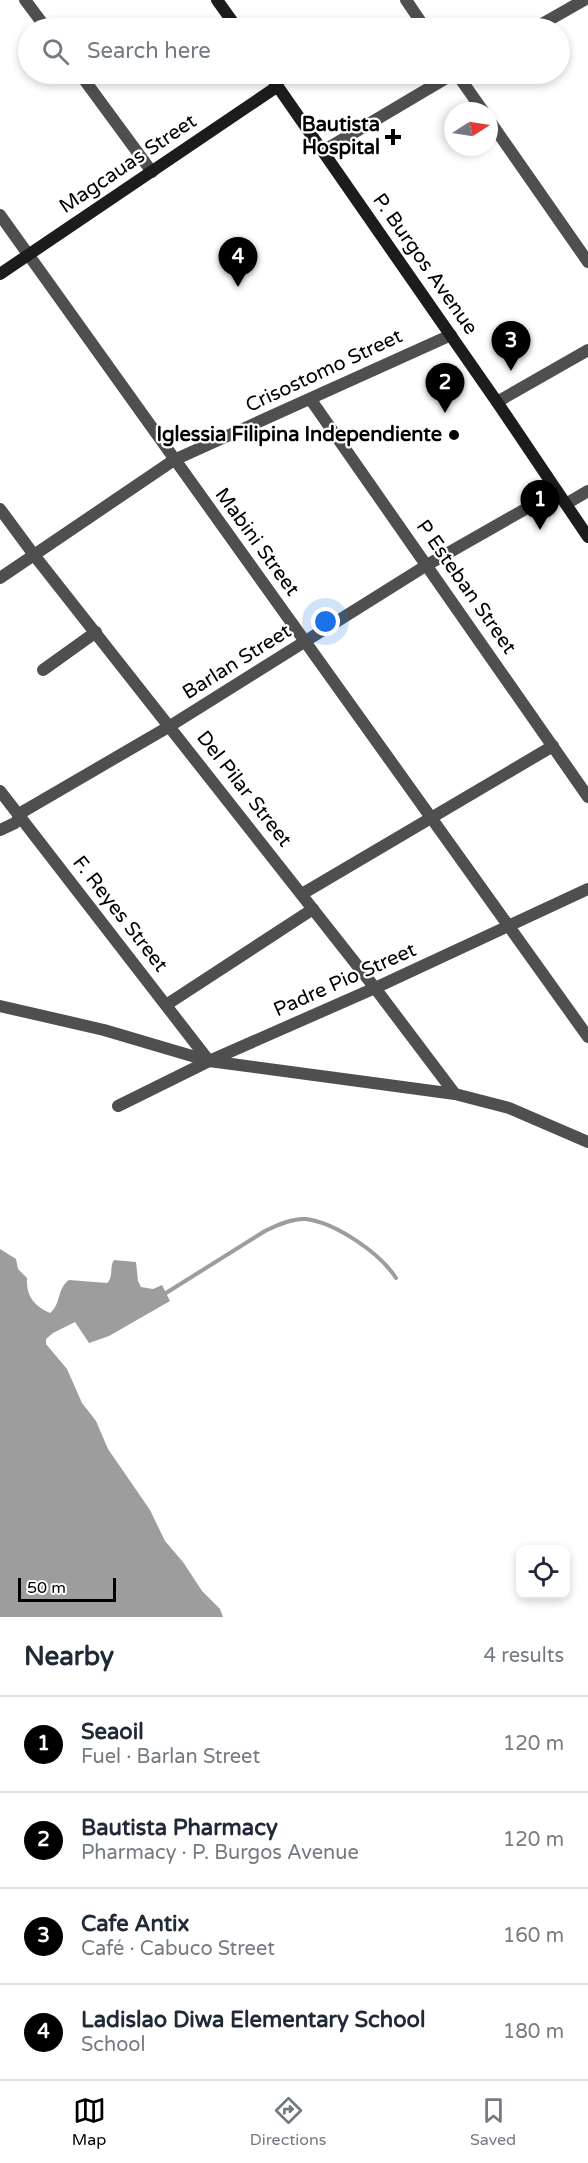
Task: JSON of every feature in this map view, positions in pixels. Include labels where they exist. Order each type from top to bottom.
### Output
[{"type":"main road","points":[[217,0],[230,18]]},
{"type":"main road","name":"Magcauas Street","points":[[0,274],[278,86]]},
{"type":"main road","name":"P. Burgos Avenue","points":[[278,86],[451,334],[588,537]]},
{"type":"street","points":[[26,0],[39,18]]},
{"type":"street","points":[[406,0],[419,18]]},
{"type":"street","points":[[552,18],[584,0]]},
{"type":"street","points":[[87,84],[153,172]]},
{"type":"street","points":[[323,151],[438,84]]},
{"type":"street","points":[[463,84],[476,102]]},
{"type":"street","points":[[498,133],[588,262]]},
{"type":"street","name":"Mabini Street","points":[[0,215],[588,1036]]},
{"type":"street","name":"Crisostomo Street","points":[[0,578],[174,460],[311,400],[451,334]]},
{"type":"street","points":[[497,402],[588,350]]},
{"type":"street","name":"P Esteban Street","points":[[311,400],[588,797]]},
{"type":"street","name":"Barlan Street","points":[[0,830],[15,823],[24,811],[170,726],[427,566],[557,491]]},
{"type":"street","points":[[566,504],[588,491]]},
{"type":"street","name":"Del Pilar Street","points":[[0,509],[302,894],[455,1094]]},
{"type":"street","points":[[43,670],[96,632]]},
{"type":"street","points":[[302,894],[553,746]]},
{"type":"street","name":"F. Reyes Street","points":[[0,791],[209,1061]]},
{"type":"street","name":"Padre Pio Street","points":[[118,1106],[209,1061],[510,927],[588,889]]},
{"type":"street","points":[[166,1005],[313,909]]},
{"type":"street","points":[[0,1006],[104,1030],[209,1061],[455,1094],[509,1108],[588,1142]]},
{"type":"shaded area","points":[[0,1249],[16,1259],[18,1269],[27,1278],[32,1300],[50,1313],[56,1306],[65,1283],[69,1280],[107,1283],[114,1260],[136,1262],[141,1287],[153,1289],[162,1285],[170,1301],[109,1336],[89,1343],[75,1322],[53,1333],[46,1339],[46,1344],[67,1369],[82,1403],[96,1421],[108,1449],[150,1510],[165,1541],[183,1562],[202,1591],[220,1609],[223,1617],[0,1617]]},
{"type":"waterway","points":[[166,1293],[265,1231],[285,1222],[301,1219],[330,1226],[356,1241],[389,1268],[396,1278]]},
{"type":"place","name":"Bautista Hospital","points":[[393,137]]},
{"type":"place","name":"Ladislao Diwa Elementary School","points":[[238,287]]},
{"type":"place","name":"Cafe Antix","points":[[511,371]]},
{"type":"place","name":"Bautista Pharmacy","points":[[445,413]]},
{"type":"place","name":"Iglessia Filipina Independiente","points":[[454,435]]},
{"type":"place","name":"Seaoil","points":[[540,530]]}]
